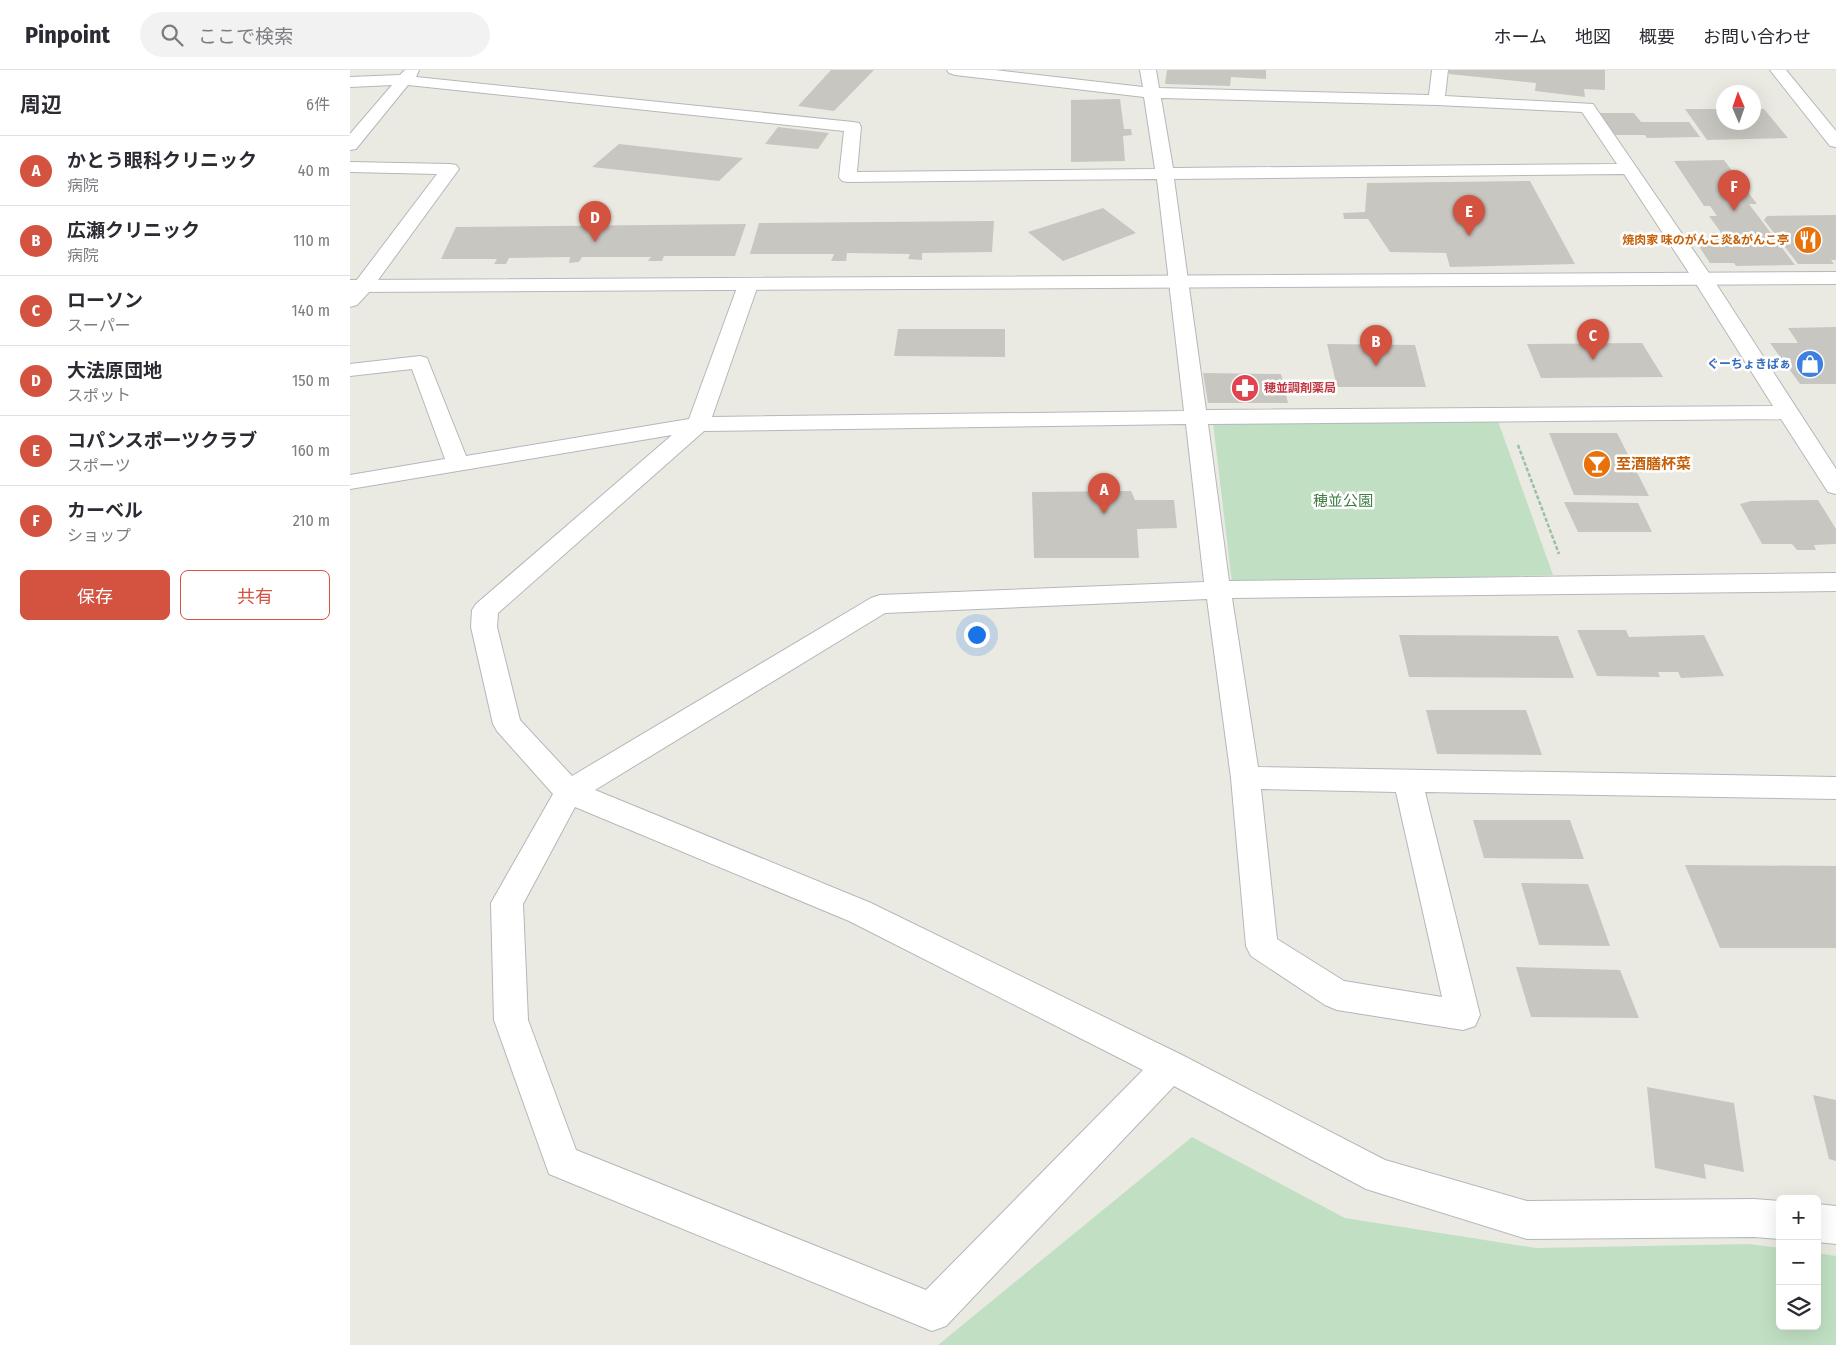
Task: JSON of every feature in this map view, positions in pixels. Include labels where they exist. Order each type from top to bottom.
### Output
[{"type":"street","points":[[955,70],[1151,93],[1437,100],[1587,107],[1703,280],[1836,488]]},
{"type":"street","points":[[1148,70],[1165,174],[1195,417],[1245,778],[1262,946],[1336,995],[1463,1015],[1408,780]]},
{"type":"street","points":[[1437,100],[1440,70]]},
{"type":"street","points":[[1778,70],[1836,142]]},
{"type":"street","points":[[350,82],[408,75],[853,126],[848,177],[1628,169]]},
{"type":"street","points":[[350,145],[408,75]]},
{"type":"street","points":[[350,168],[450,169],[354,291]]},
{"type":"street","points":[[354,291],[748,285],[1836,278]]},
{"type":"street","points":[[748,285],[698,424],[485,610],[484,627],[507,724],[569,792],[860,912],[1170,1066],[1379,1176],[1526,1220],[1754,1218],[1776,1220]]},
{"type":"street","points":[[350,370],[420,362],[458,464]]},
{"type":"street","points":[[350,482],[698,424],[1195,417],[1788,412]]},
{"type":"street","points":[[1170,1066],[932,1312],[562,1162],[511,1020],[507,903],[569,792],[880,604],[1218,590],[1836,582]]},
{"type":"street","points":[[1245,778],[1836,788]]},
{"type":"street","points":[[1821,1223],[1836,1225]]},
{"type":"path","points":[[1506,414],[1571,586]]},
{"type":"green space","name":"穂並公園","points":[[1498,421],[1553,575],[1232,583],[1213,423]]},
{"type":"green space","points":[[1192,1137],[1345,1218],[1536,1248],[1749,1244],[1776,1247],[1776,1330],[1821,1330],[1821,1254],[1836,1256],[1836,1345],[938,1345]]},
{"type":"building","points":[[831,70],[874,70],[834,111],[798,106]]},
{"type":"building","points":[[1167,70],[1266,70],[1266,79],[1231,77],[1230,86],[1165,84]]},
{"type":"building","points":[[1449,70],[1605,70],[1605,90],[1584,89],[1585,97],[1535,91],[1536,83],[1449,74]]},
{"type":"building","points":[[1120,99],[1124,129],[1131,129],[1132,135],[1123,136],[1125,161],[1071,162],[1071,100]]},
{"type":"building","points":[[1685,109],[1716,109],[1716,130],[1761,130],[1761,109],[1764,109],[1788,138],[1707,140]]},
{"type":"building","points":[[1597,113],[1634,113],[1641,122],[1689,122],[1700,137],[1647,138],[1645,135],[1611,135]]},
{"type":"building","points":[[778,127],[829,133],[818,149],[765,144]]},
{"type":"building","points":[[619,144],[743,158],[719,181],[592,167]]},
{"type":"building","points":[[1724,160],[1757,204],[1749,204],[1795,265],[1736,266],[1734,263],[1710,263],[1694,239],[1716,239],[1713,235],[1722,234],[1709,216],[1717,216],[1710,206],[1704,206],[1674,161]]},
{"type":"building","points":[[1530,181],[1575,264],[1450,267],[1446,253],[1390,252],[1368,219],[1344,219],[1343,213],[1365,212],[1367,183]]},
{"type":"building","points":[[1103,208],[1136,233],[1063,261],[1028,232]]},
{"type":"building","name":"焼肉家 味のがんこ炎&がんこ亭","points":[[1836,215],[1836,260],[1831,260],[1834,264],[1798,264],[1764,220],[1767,216]]},
{"type":"building","points":[[994,221],[992,252],[922,253],[922,260],[908,259],[910,254],[847,253],[846,261],[831,261],[834,254],[750,254],[759,223]]},
{"type":"building","points":[[746,224],[735,256],[664,256],[662,261],[648,261],[651,257],[582,257],[579,262],[569,263],[570,257],[509,258],[506,264],[494,264],[497,259],[441,259],[456,227]]},
{"type":"building","name":"ぐーちょきぱぁ","points":[[1836,327],[1836,384],[1800,384],[1770,343],[1798,343],[1788,328]]},
{"type":"building","points":[[898,329],[1005,329],[1005,357],[894,356]]},
{"type":"building","points":[[1642,343],[1663,377],[1541,378],[1527,344]]},
{"type":"building","points":[[1327,344],[1415,345],[1426,387],[1337,387]]},
{"type":"building","name":"穂並調剤薬局","points":[[1203,373],[1281,374],[1288,403],[1208,403]]},
{"type":"building","name":"至酒膳杯菜","points":[[1549,433],[1617,433],[1649,496],[1574,495]]},
{"type":"building","points":[[1131,491],[1135,500],[1174,500],[1177,528],[1137,529],[1139,558],[1034,558],[1032,492]]},
{"type":"building","points":[[1818,500],[1836,529],[1836,544],[1814,545],[1816,550],[1797,550],[1792,544],[1762,544],[1740,504],[1751,501]]},
{"type":"building","points":[[1564,502],[1638,503],[1652,532],[1578,532]]},
{"type":"building","points":[[1577,630],[1626,630],[1629,637],[1704,635],[1724,676],[1681,678],[1678,672],[1658,672],[1660,677],[1597,676]]},
{"type":"building","points":[[1399,635],[1558,636],[1574,678],[1409,677]]},
{"type":"building","points":[[1426,710],[1526,710],[1542,755],[1437,754]]},
{"type":"building","points":[[1473,820],[1570,820],[1584,859],[1484,858]]},
{"type":"building","points":[[1685,865],[1836,866],[1836,948],[1720,948]]},
{"type":"building","points":[[1521,883],[1588,884],[1610,946],[1539,945]]},
{"type":"building","points":[[1516,967],[1620,970],[1639,1018],[1531,1017]]},
{"type":"building","points":[[1647,1087],[1734,1103],[1744,1172],[1704,1164],[1706,1179],[1655,1168]]},
{"type":"building","points":[[1813,1095],[1836,1100],[1836,1161],[1829,1159]]},
{"type":"place","name":"カーベル","points":[[1734,211]]},
{"type":"place","name":"コパンスポーツクラブ","points":[[1469,236]]},
{"type":"place","name":"焼肉家 味のがんこ炎&がんこ亭","points":[[1808,240]]},
{"type":"place","name":"大法原団地","points":[[595,242]]},
{"type":"place","name":"ローソン","points":[[1593,360]]},
{"type":"place","name":"ぐーちょきぱぁ","points":[[1810,364]]},
{"type":"place","name":"広瀬クリニック","points":[[1376,366]]},
{"type":"place","name":"穂並調剤薬局","points":[[1245,388]]},
{"type":"place","name":"至酒膳杯菜","points":[[1597,464]]},
{"type":"place","name":"かとう眼科クリニック","points":[[1104,514]]}]
